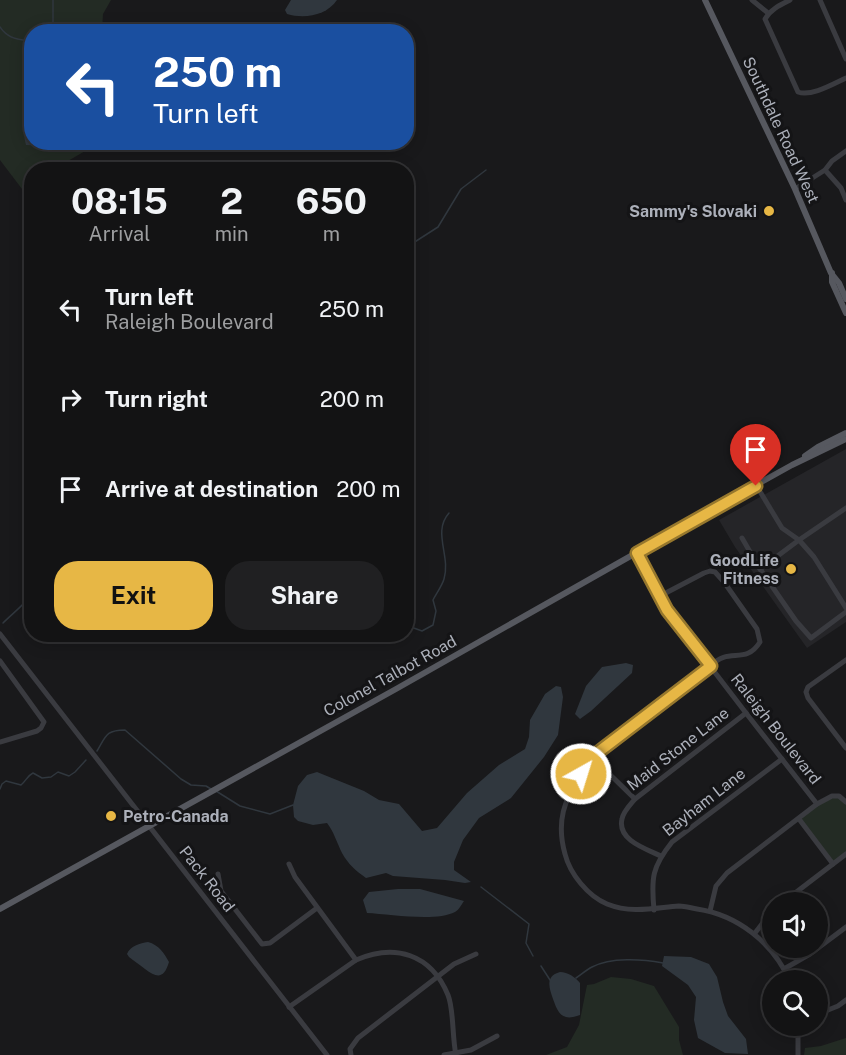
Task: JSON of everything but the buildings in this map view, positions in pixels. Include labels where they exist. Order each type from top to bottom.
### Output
[{"type":"main road","name":"Southdale Road West","points":[[705,0],[795,189],[831,273],[839,283],[846,299]]},
{"type":"main road","name":"Southdale Road West","points":[[831,273],[832,282],[846,313]]},
{"type":"main road","name":"Colonel Talbot Road","points":[[0,909],[637,553],[792,465],[818,447],[846,433]]},
{"type":"main road","name":"Colonel Talbot Road","points":[[792,465],[845,442]]},
{"type":"street","points":[[753,0],[768,13]]},
{"type":"street","points":[[790,0],[768,13],[765,19],[798,93],[810,94],[846,78]]},
{"type":"street","points":[[820,0],[846,59]]},
{"type":"street","points":[[795,189],[825,170],[832,161],[846,151]]},
{"type":"street","points":[[825,170],[841,188],[846,200]]},
{"type":"street","points":[[742,538],[760,569],[796,621],[811,638],[846,610],[814,557],[800,540],[782,528],[756,486]]},
{"type":"street","points":[[760,569],[846,508]]},
{"type":"street","name":"Raleigh Boulevard","points":[[637,553],[667,610],[817,804],[832,796],[839,796],[846,802]]},
{"type":"street","points":[[660,596],[710,571],[715,572],[757,629],[760,642],[750,653],[737,656],[727,655],[717,659],[711,666],[592,757],[571,789],[560,821],[566,861],[587,890],[606,904],[640,911],[681,906],[710,911],[728,918],[754,933],[784,969],[810,954],[846,927]]},
{"type":"street","name":"Pack Road","points":[[0,634],[327,1055]]},
{"type":"street","points":[[846,660],[808,687],[806,692],[808,698],[843,739],[846,748]]},
{"type":"street","points":[[0,661],[44,722],[37,730],[0,742]]},
{"type":"street","name":"Maid Stone Lane","points":[[661,856],[635,843],[627,836],[623,831],[621,820],[625,812],[635,799],[746,713]]},
{"type":"street","points":[[592,757],[635,799]]},
{"type":"street","name":"Bayham Lane","points":[[654,910],[652,891],[654,869],[672,842],[782,759]]},
{"type":"street","points":[[710,911],[716,886],[721,878],[817,804]]},
{"type":"street","points":[[799,819],[833,864]]},
{"type":"street","points":[[796,892],[846,854]]},
{"type":"street","points":[[289,864],[295,877],[356,960]]},
{"type":"street","points":[[218,874],[221,891],[262,944],[270,944],[317,908]]},
{"type":"street","points":[[754,933],[762,924]]},
{"type":"street","points":[[289,1007],[366,955],[401,952],[421,961],[437,977],[448,996],[455,1054]]},
{"type":"street","points":[[351,1055],[350,1049],[358,1038],[454,964],[476,954]]},
{"type":"street","points":[[828,1010],[846,1000]]},
{"type":"street","points":[[444,1055],[471,1050],[497,1036]]},
{"type":"street","points":[[798,1036],[798,1055]]},
{"type":"shaded area","points":[[0,0],[111,0],[103,14],[102,24],[24,24],[24,150],[87,150],[66,162],[24,162],[24,188],[22,189],[0,160]]},
{"type":"shaded area","points":[[291,0],[337,0],[321,13],[300,16],[287,14],[285,10]]},
{"type":"shaded area","points":[[846,449],[846,622],[807,648],[735,547],[719,520]]},
{"type":"shaded area","points":[[626,663],[633,665],[632,673],[580,719],[575,714],[586,686],[602,667]]},
{"type":"shaded area","points":[[556,686],[561,687],[563,697],[558,735],[544,757],[511,798],[479,818],[463,840],[454,862],[454,870],[471,882],[393,876],[386,873],[366,878],[347,861],[327,823],[313,825],[298,821],[294,817],[293,805],[298,786],[307,775],[317,772],[364,791],[379,800],[399,804],[422,831],[437,828],[467,793],[499,765],[525,749],[529,737],[530,720],[545,694]]},
{"type":"shaded area","points":[[839,796],[846,802],[846,854],[833,864],[799,819],[817,804]]},
{"type":"shaded area","points":[[420,889],[464,901],[455,912],[436,917],[367,913],[363,900],[369,892]]},
{"type":"shaded area","points":[[148,942],[158,947],[169,962],[165,972],[160,975],[149,972],[127,954],[133,947]]},
{"type":"shaded area","points":[[664,956],[691,957],[709,964],[717,977],[728,1016],[746,1039],[748,1054],[725,1053],[698,1038],[694,1020],[696,997],[688,985],[662,966]]},
{"type":"shaded area","points":[[560,972],[571,975],[580,983],[580,1015],[565,1017],[557,1008],[549,983],[552,976]]},
{"type":"shaded area","points":[[611,977],[631,979],[654,986],[679,1027],[679,1040],[683,1055],[546,1055],[567,1047],[579,1025],[587,985]]},
{"type":"shaded area","points":[[846,1038],[846,1055],[804,1055],[805,1048],[821,1046]]},
{"type":"waterway","points":[[53,0],[53,24]]},
{"type":"waterway","points":[[0,27],[6,34],[24,40]]},
{"type":"waterway","points":[[414,242],[438,227],[461,189],[486,170]]},
{"type":"waterway","points":[[414,628],[422,631],[433,625],[436,611],[433,600],[443,582],[446,570],[442,528],[449,513]]},
{"type":"waterway","points":[[3,623],[24,603]]},
{"type":"waterway","points":[[97,751],[110,733],[125,730],[181,779],[191,785],[206,786],[211,789]]},
{"type":"waterway","points":[[0,789],[6,781],[21,785],[33,773],[42,778],[51,777],[58,772],[69,776],[86,760]]},
{"type":"waterway","points":[[216,791],[240,806],[270,814],[293,805]]},
{"type":"waterway","points":[[481,887],[529,924],[526,943],[533,956]]},
{"type":"waterway","points":[[576,978],[592,967],[617,960],[663,963]]},
{"type":"waterway","points":[[541,966],[550,980]]},
{"type":"place","name":"Sammy's Slovaki","points":[[769,211]]},
{"type":"place","name":"GoodLife Fitness","points":[[791,569]]},
{"type":"place","name":"Petro-Canada","points":[[111,816]]},
{"type":"route","points":[[581,774],[592,757],[711,666],[667,610],[637,553],[756,486]]}]
